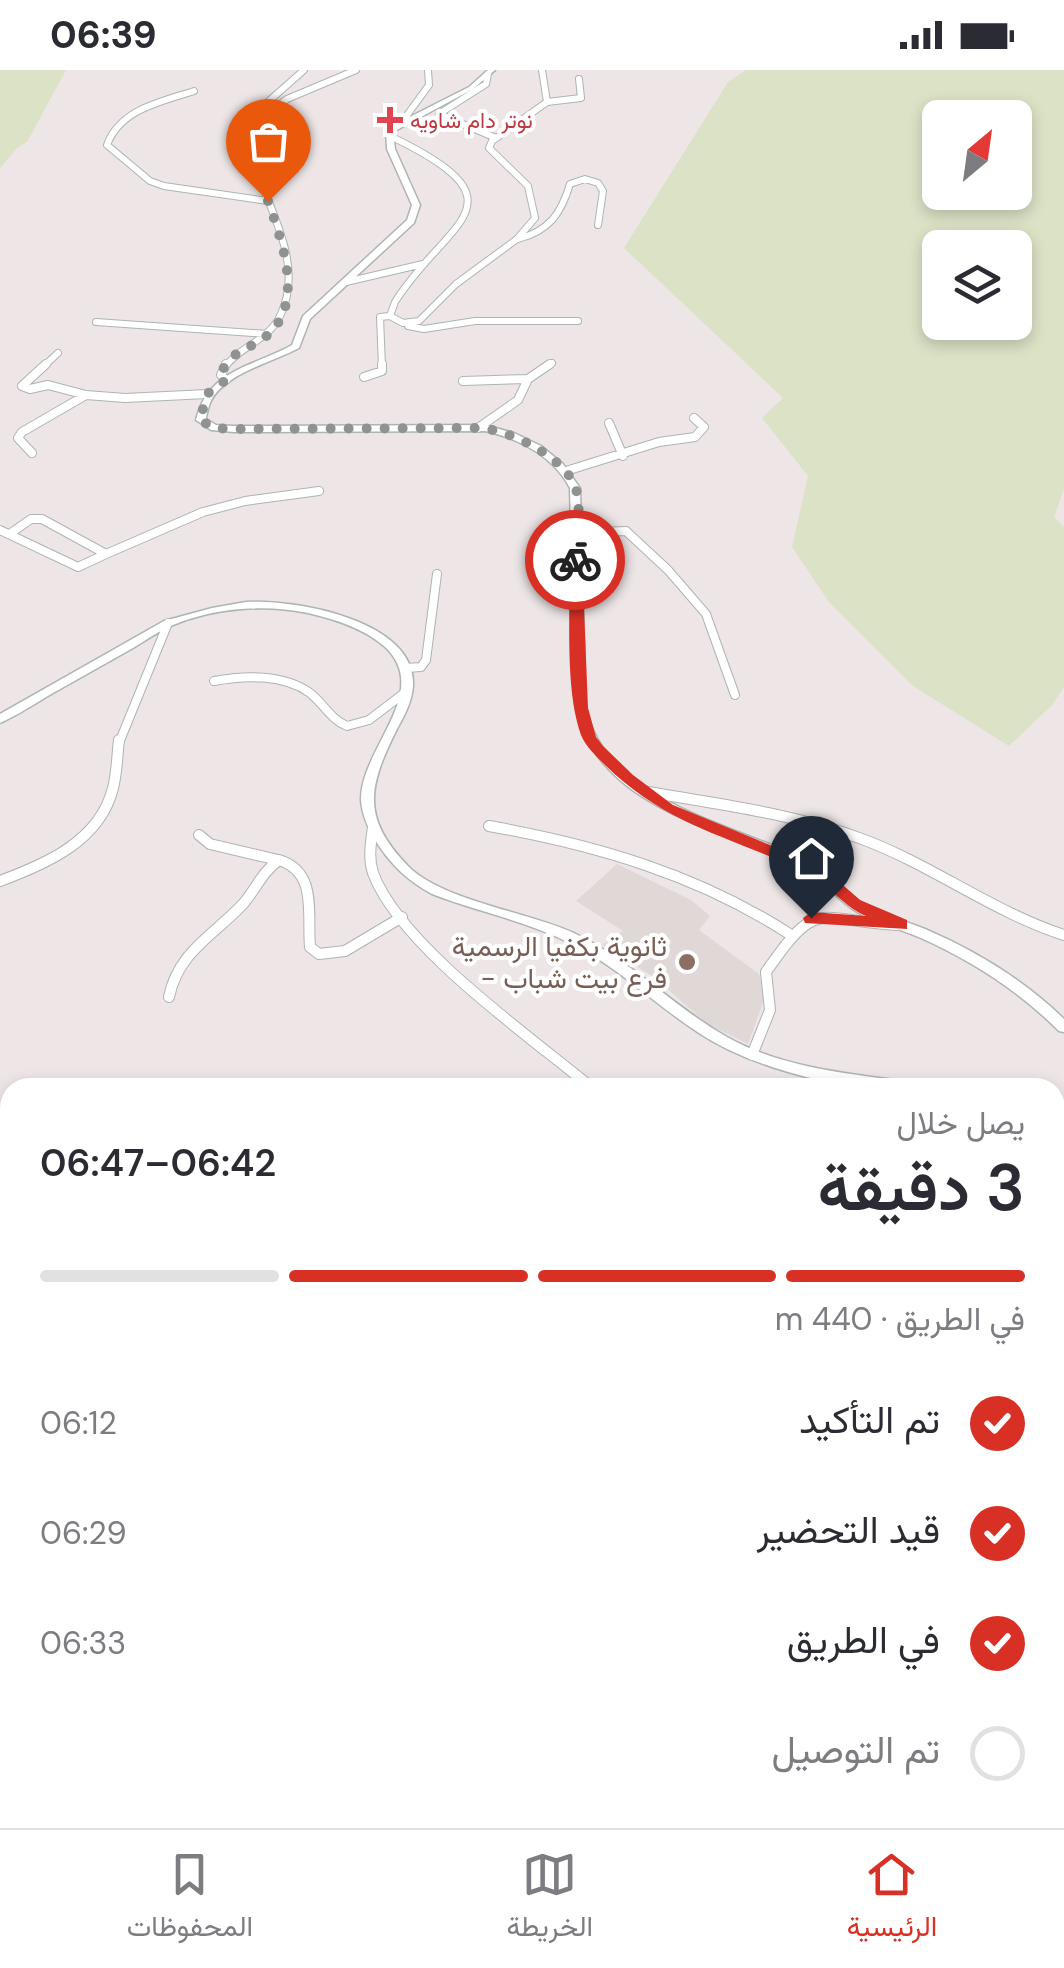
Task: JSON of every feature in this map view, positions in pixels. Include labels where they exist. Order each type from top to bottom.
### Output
[{"type":"street","points":[[251,140],[243,134],[244,122],[304,70]]},
{"type":"street","points":[[226,380],[221,375],[226,363],[268,334],[290,285],[251,140],[255,122],[356,70]]},
{"type":"street","points":[[388,135],[429,85],[428,70]]},
{"type":"street","points":[[542,70],[547,102]]},
{"type":"street","points":[[402,122],[471,88],[490,72]]},
{"type":"street","points":[[490,72],[486,84],[439,114],[496,138]]},
{"type":"street","points":[[402,323],[419,321],[456,284],[517,239],[535,218],[535,200],[526,180],[488,148],[547,102],[581,98],[578,79]]},
{"type":"street","points":[[194,91],[126,116],[110,133],[107,145],[150,180],[164,186],[268,201]]},
{"type":"street","points":[[388,135],[449,170],[466,191],[465,220],[424,264],[392,307],[390,316]]},
{"type":"street","points":[[58,354],[22,386],[30,389],[48,385],[86,395],[147,398],[207,394],[226,380],[296,346],[306,318],[403,230],[415,212],[414,198],[388,135]]},
{"type":"street","points":[[517,239],[540,232],[562,212],[570,184],[579,179],[598,183],[602,192],[598,225]]},
{"type":"street","points":[[346,282],[424,264]]},
{"type":"street","points":[[364,377],[382,371],[380,316],[424,329],[475,321],[578,321]]},
{"type":"street","points":[[96,322],[115,318],[172,328],[190,326],[268,334]]},
{"type":"street","points":[[478,428],[518,400],[528,379],[552,363]]},
{"type":"street","points":[[463,381],[528,379]]},
{"type":"street","points":[[207,394],[200,420],[214,428],[478,428],[519,438],[566,471],[576,488],[575,562],[585,725],[598,750],[668,809],[815,870],[854,904],[1012,982],[1036,998],[1064,1027]]},
{"type":"street","points":[[32,452],[18,438],[22,432],[86,395]]},
{"type":"street","points":[[566,471],[659,442],[695,437],[704,427],[694,418]]},
{"type":"street","points":[[609,422],[623,456]]},
{"type":"street","points":[[0,530],[78,568],[203,512],[319,491]]},
{"type":"street","points":[[11,534],[32,519],[42,518],[106,554]]},
{"type":"street","points":[[578,524],[596,531],[632,534],[668,570],[710,622],[736,696]]},
{"type":"street","points":[[406,668],[421,668],[426,660],[437,574]]},
{"type":"street","points":[[0,719],[168,623],[242,606],[289,606],[369,631],[394,650],[406,668],[407,691],[403,708],[366,782],[373,827],[373,874],[385,898],[402,917],[492,1005],[580,1078]]},
{"type":"street","points":[[0,881],[72,848],[101,813],[112,790],[123,727],[168,623]]},
{"type":"street","points":[[214,681],[252,676],[292,685],[316,697],[334,721],[344,726],[362,723],[407,691]]},
{"type":"street","points":[[642,790],[790,817],[862,839],[934,870],[1030,924],[1064,936]]},
{"type":"street","points":[[490,826],[557,838],[706,885],[752,906],[791,935]]},
{"type":"street","points":[[373,827],[405,870],[421,884],[572,938],[632,972],[699,1025],[752,1055],[844,1078]]},
{"type":"street","points":[[198,835],[215,846],[297,867],[308,880],[308,937],[310,947],[319,954],[345,951],[402,917]]},
{"type":"street","points":[[169,997],[170,984],[182,962],[244,903],[268,868],[279,860]]},
{"type":"street","points":[[752,1055],[770,1010],[766,972],[791,935],[811,918],[902,925]]},
{"type":"shaded area","name":"ثانوية بكفيا الرسمية - فرع بيت شباب","points":[[617,864],[691,900],[710,916],[699,930],[759,974],[765,997],[748,1044],[708,1024],[652,976],[602,945],[623,931],[576,901]]},
{"type":"green space","points":[[0,70],[66,70],[27,142],[0,168]]},
{"type":"green space","points":[[746,70],[1064,70],[1064,489],[1054,517],[1064,527],[1064,687],[1052,705],[1009,746],[913,686],[829,602],[792,547],[808,476],[762,418],[783,398],[624,248],[728,82]]},
{"type":"way so far","points":[[268,201],[287,266],[289,291],[268,334],[226,363],[221,375],[226,380],[207,394],[200,420],[214,428],[234,429],[478,428],[519,438],[572,479],[578,510],[575,560]]},
{"type":"place","name":"نوتر دام شاويه","points":[[390,120]]},
{"type":"place","name":"ثانوية بكفيا الرسمية - فرع بيت شباب","points":[[687,962]]},
{"type":"route","points":[[575,560],[581,708],[598,750],[668,809],[815,870],[854,904],[902,925],[811,918]]}]
